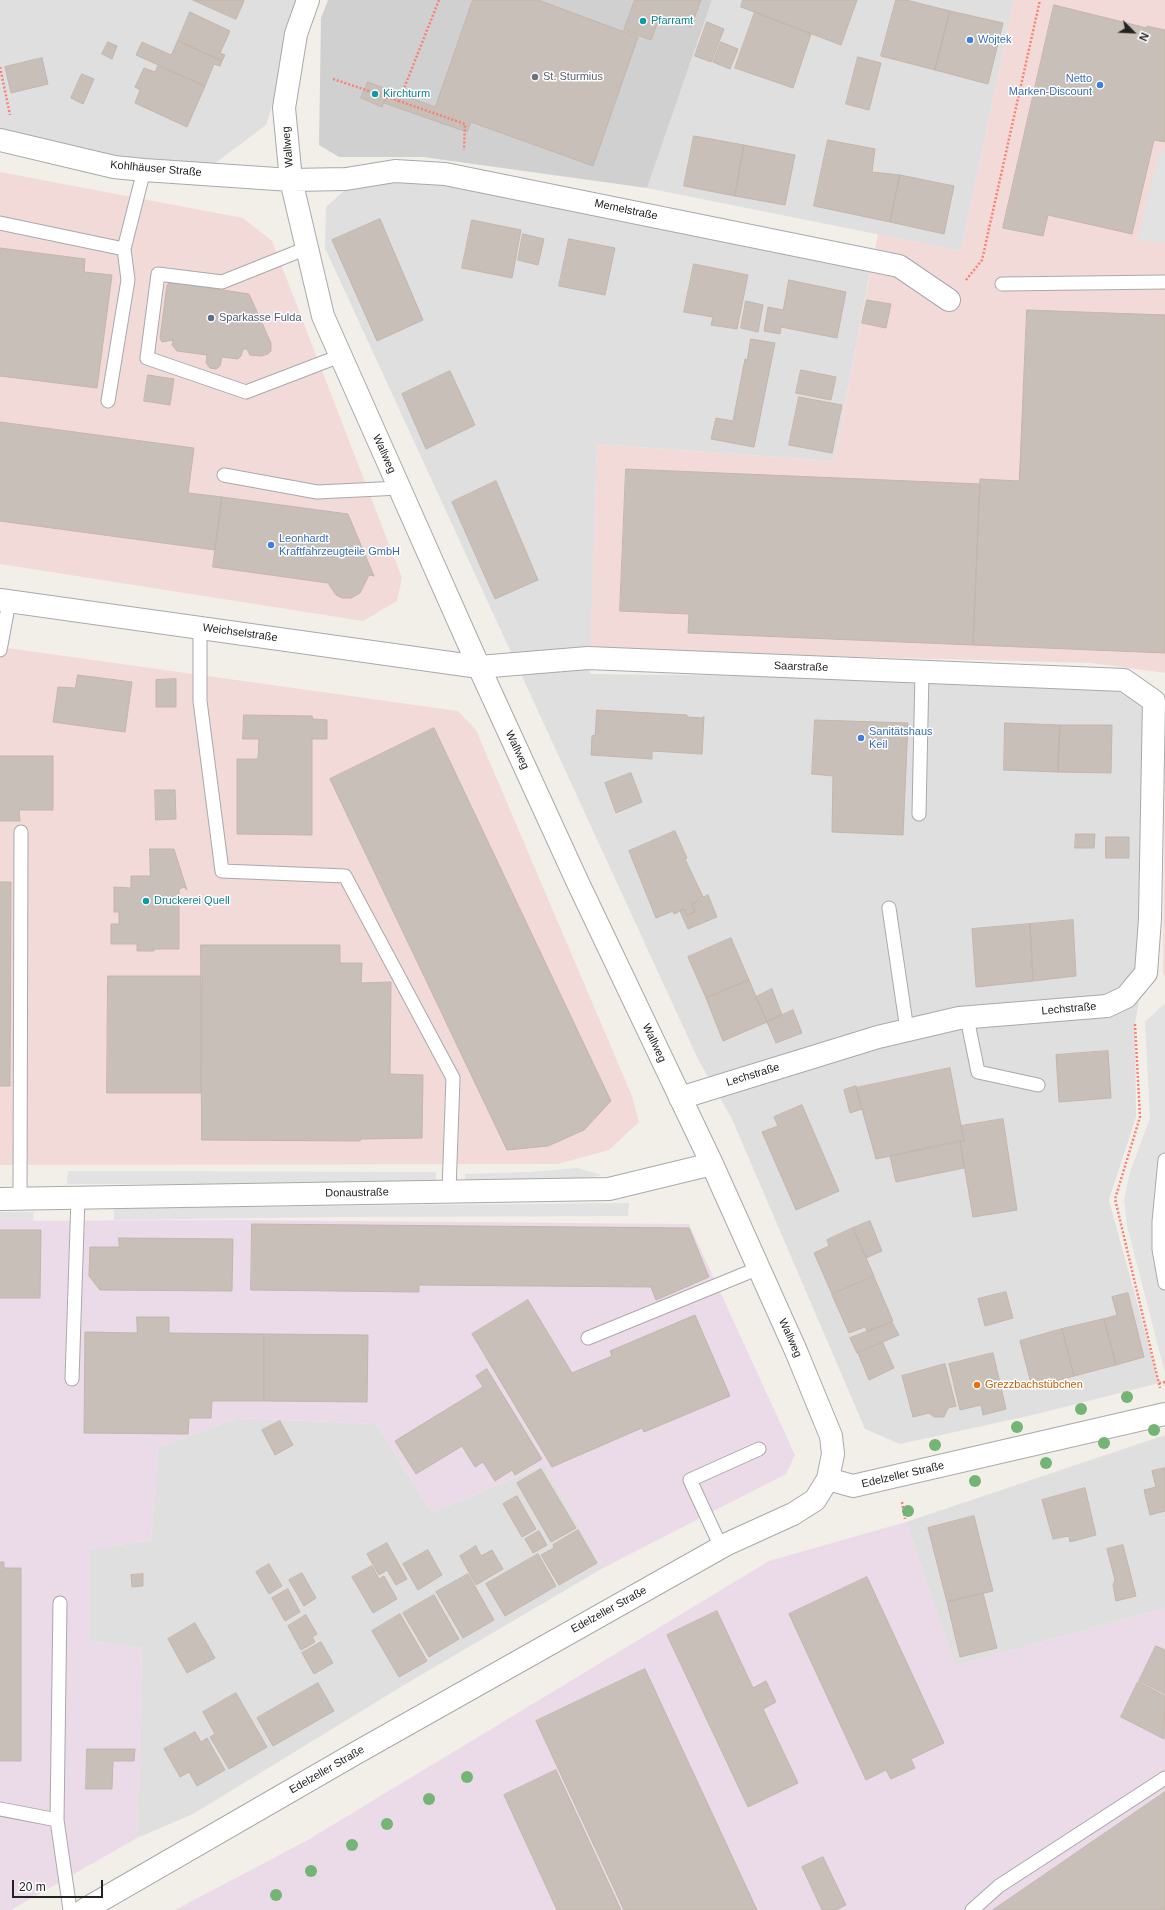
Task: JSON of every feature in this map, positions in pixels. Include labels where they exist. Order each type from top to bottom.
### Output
[{"type":"street","name":"Wallweg","points":[[308,0],[296,34],[284,108],[291,180],[323,316],[479,667],[578,883],[712,1164],[796,1351],[831,1436],[833,1454],[828,1479]]},
{"type":"street","name":"Kohlhäuser Straße","points":[[0,140],[114,167],[291,180]]},
{"type":"street","name":"Memelstraße","points":[[291,180],[346,179],[395,171],[445,174],[899,266],[949,300]]},
{"type":"street","name":"Weichselstraße","points":[[4,601],[479,667]]},
{"type":"street","name":"Saarstraße","points":[[479,667],[588,658],[1124,680]]},
{"type":"street","name":"Lechstraße","points":[[680,1098],[878,1037],[907,1030],[967,1018],[1106,1006],[1126,997],[1146,973],[1160,704],[1124,680]]},
{"type":"street","name":"Donaustraße","points":[[10,1198],[609,1189],[712,1164]]},
{"type":"street","name":"Edelzeller Straße","points":[[84,1910],[356,1753],[721,1547],[798,1510],[814,1500],[828,1479],[853,1486],[1165,1414]]},
{"type":"lane","points":[[108,401],[128,280],[124,249],[144,170]]},
{"type":"lane","points":[[0,223],[124,249]]},
{"type":"lane","points":[[307,248],[222,282],[158,274],[147,358],[246,392],[340,356]]},
{"type":"lane","points":[[1002,284],[1165,282]]},
{"type":"lane","points":[[224,475],[317,492],[400,488]]},
{"type":"lane","points":[[0,650],[4,601]]},
{"type":"lane","points":[[200,628],[200,701],[222,871],[345,876],[453,1078],[449,1191]]},
{"type":"lane","points":[[919,814],[922,672]]},
{"type":"lane","points":[[10,1198],[21,832]]},
{"type":"lane","points":[[889,908],[907,1030]]},
{"type":"lane","points":[[967,1018],[978,1072],[1038,1085]]},
{"type":"lane","points":[[1165,1160],[1159,1222],[1160,1249],[1165,1283]]},
{"type":"lane","points":[[72,1380],[78,1198]]},
{"type":"lane","points":[[588,1338],[759,1268]]},
{"type":"lane","points":[[721,1547],[690,1480],[759,1449]]},
{"type":"lane","points":[[60,1603],[57,1820],[70,1910]]},
{"type":"lane","points":[[972,1910],[999,1886],[1165,1778]]},
{"type":"lane","points":[[0,1808],[57,1820]]},
{"type":"path","points":[[399,101],[439,0]]},
{"type":"path","points":[[949,300],[982,260],[1040,0]]},
{"type":"path","points":[[0,67],[10,116]]},
{"type":"path","points":[[333,80],[465,124],[464,150]]},
{"type":"path","points":[[1126,997],[1135,1024],[1140,1117],[1115,1199],[1159,1383],[1165,1382]]},
{"type":"shaded area","points":[[0,0],[308,0],[292,43],[266,125],[214,164],[114,167],[0,140]]},
{"type":"shaded area","points":[[328,0],[712,0],[647,188],[423,157],[339,157],[319,145],[321,18]]},
{"type":"shaded area","points":[[712,0],[1014,0],[961,251],[647,188]]},
{"type":"shaded area","points":[[1014,0],[1165,0],[1165,673],[1092,663],[590,650],[597,444],[834,461],[878,234],[961,251]]},
{"type":"shaded area","points":[[1160,150],[1165,151],[1165,242],[1137,241]]},
{"type":"shaded area","points":[[0,172],[243,218],[272,241],[402,578],[397,601],[363,621],[0,564]]},
{"type":"shaded area","points":[[401,178],[545,192],[871,268],[834,461],[597,444],[590,674],[1124,680],[1154,701],[1143,976],[1135,1024],[1136,1117],[1109,1200],[1159,1383],[1037,1414],[900,1444],[865,1429],[732,1119],[698,1059],[325,248],[326,207],[352,184]]},
{"type":"shaded area","points":[[0,647],[458,711],[476,730],[632,1096],[639,1122],[609,1150],[558,1164],[0,1165]]},
{"type":"shaded area","points":[[1165,739],[1165,974],[1163,975]]},
{"type":"shaded area","points":[[1165,1003],[1165,1373],[1127,1226],[1124,1199],[1130,1172],[1150,1118],[1145,1022]]},
{"type":"shaded area","points":[[577,1168],[602,1175],[572,1181],[465,1185],[465,1174],[530,1172]]},
{"type":"shaded area","points":[[68,1171],[436,1172],[436,1184],[67,1184]]},
{"type":"shaded area","points":[[629,1203],[628,1216],[345,1217],[114,1220],[114,1208]]},
{"type":"shaded area","points":[[0,1212],[34,1212],[33,1221],[0,1221]]},
{"type":"shaded area","points":[[231,1220],[689,1224],[795,1455],[786,1474],[603,1568],[544,1465],[432,1513],[376,1424],[238,1418],[158,1447],[151,1540],[90,1549],[90,1641],[142,1648],[137,1838],[11,1910],[0,1910],[0,1221]]},
{"type":"shaded area","points":[[238,1418],[376,1424],[432,1513],[544,1465],[603,1568],[404,1685],[193,1814],[137,1838],[142,1648],[89,1641],[90,1549],[151,1540],[158,1447]]},
{"type":"shaded area","points":[[1165,1435],[1165,1608],[955,1666],[906,1522]]},
{"type":"shaded area","points":[[906,1522],[955,1666],[1165,1608],[1165,1910],[175,1910],[306,1841],[769,1561]]},
{"type":"building","points":[[193,0],[243,0],[244,1],[236,19]]},
{"type":"building","name":"St. Sturmius","points":[[473,0],[538,0],[638,37],[593,166],[471,122],[467,132],[384,103],[389,90],[435,107]]},
{"type":"building","name":"Pfarramt","points":[[635,0],[701,0],[691,27],[660,16],[651,40],[624,30]]},
{"type":"building","points":[[743,0],[857,0],[841,45],[741,7]]},
{"type":"building","points":[[896,0],[906,0],[950,11],[935,70],[881,56]]},
{"type":"building","name":"Netto Marken-Discount","points":[[1054,5],[1147,28],[1147,26],[1165,30],[1165,142],[1154,140],[1132,234],[1048,215],[1043,236],[1003,228]]},
{"type":"building","points":[[950,11],[1003,23],[988,84],[935,70]]},
{"type":"building","points":[[190,12],[230,31],[220,53],[225,55],[222,61],[178,41]]},
{"type":"building","points":[[755,12],[811,34],[793,88],[735,68]]},
{"type":"building","points":[[707,22],[724,29],[711,62],[695,56]]},
{"type":"building","points":[[178,41],[222,61],[220,66],[214,64],[205,86],[136,55],[142,42],[171,55]]},
{"type":"building","points":[[108,42],[117,46],[112,59],[102,54]]},
{"type":"building","points":[[721,42],[738,49],[730,69],[713,62]]},
{"type":"building","points":[[858,57],[881,63],[869,110],[846,104]]},
{"type":"building","points":[[42,58],[48,84],[11,93],[5,67]]},
{"type":"building","points":[[158,66],[205,86],[187,127],[135,103],[140,90],[135,87],[144,68],[155,72]]},
{"type":"building","points":[[82,74],[94,79],[83,104],[71,98]]},
{"type":"building","name":"Kirchturm","points":[[368,82],[389,90],[382,107],[361,98]]},
{"type":"building","points":[[694,136],[744,145],[735,196],[684,186]]},
{"type":"building","points":[[828,140],[875,149],[872,172],[900,175],[890,222],[814,206]]},
{"type":"building","points":[[744,145],[795,155],[785,205],[735,196]]},
{"type":"building","points":[[900,175],[954,186],[944,234],[890,222]]},
{"type":"building","points":[[380,219],[423,320],[377,341],[332,240]]},
{"type":"building","points":[[472,220],[521,230],[512,278],[462,268]]},
{"type":"building","points":[[523,234],[544,239],[538,265],[518,260]]},
{"type":"building","points":[[569,239],[615,248],[605,295],[559,286]]},
{"type":"building","points":[[0,248],[85,259],[84,272],[112,275],[97,388],[0,376]]},
{"type":"building","points":[[694,264],[748,275],[737,329],[711,325],[713,317],[684,312]]},
{"type":"building","points":[[789,280],[846,292],[837,338],[781,327],[780,334],[764,331],[768,307],[783,310]]},
{"type":"building","name":"Sparkasse Fulda","points":[[171,282],[249,294],[271,343],[271,351],[268,354],[261,356],[250,355],[247,349],[243,349],[241,356],[238,359],[222,357],[220,366],[216,369],[210,368],[206,363],[207,355],[177,351],[172,345],[173,340],[162,342],[160,338],[167,285]]},
{"type":"building","points":[[867,300],[891,304],[886,328],[862,323]]},
{"type":"building","points":[[746,301],[763,305],[758,332],[741,328]]},
{"type":"building","points":[[1027,310],[1165,315],[1165,653],[973,645],[980,479],[1019,481]]},
{"type":"building","points":[[751,339],[775,343],[754,447],[711,439],[716,418],[733,421],[745,359],[747,360]]},
{"type":"building","points":[[801,370],[836,377],[831,400],[796,393]]},
{"type":"building","points":[[450,371],[475,425],[426,449],[402,394]]},
{"type":"building","points":[[148,375],[174,379],[170,405],[144,401]]},
{"type":"building","points":[[799,397],[842,405],[832,453],[789,445]]},
{"type":"building","points":[[0,422],[194,448],[188,493],[222,497],[215,550],[0,521]]},
{"type":"building","points":[[626,469],[980,484],[973,645],[688,633],[689,614],[620,611]]},
{"type":"building","points":[[496,481],[538,580],[495,599],[452,502]]},
{"type":"building","points":[[222,497],[348,514],[374,576],[369,575],[360,593],[351,598],[342,598],[336,595],[328,583],[213,567]]},
{"type":"building","points":[[78,675],[132,682],[125,732],[53,722],[58,687],[75,688]]},
{"type":"building","points":[[176,679],[176,707],[156,707],[156,680]]},
{"type":"building","points":[[597,710],[687,715],[687,717],[702,718],[704,716],[702,754],[652,751],[652,759],[591,755],[592,736],[595,735]]},
{"type":"building","points":[[244,715],[312,716],[313,719],[327,720],[327,739],[312,739],[312,835],[237,834],[237,759],[258,759],[259,739],[243,739]]},
{"type":"building","points":[[815,720],[908,723],[903,835],[832,832],[833,776],[812,774]]},
{"type":"building","points":[[1005,723],[1060,725],[1058,772],[1004,770]]},
{"type":"building","points":[[1060,725],[1112,725],[1111,773],[1058,772]]},
{"type":"building","points":[[434,728],[611,1101],[584,1130],[548,1146],[507,1150],[330,779]]},
{"type":"building","points":[[0,756],[53,756],[53,810],[19,810],[20,821],[0,821]]},
{"type":"building","points":[[631,773],[642,802],[616,813],[605,783]]},
{"type":"building","points":[[155,790],[175,790],[176,819],[156,820]]},
{"type":"building","points":[[675,831],[687,858],[685,859],[704,899],[692,904],[695,912],[687,915],[684,909],[674,914],[673,911],[656,918],[629,851]]},
{"type":"building","points":[[1076,834],[1095,834],[1094,848],[1075,848]]},
{"type":"building","points":[[1106,837],[1129,837],[1129,858],[1106,858]]},
{"type":"building","name":"Druckerei Quell","points":[[150,849],[174,849],[187,890],[184,887],[179,889],[179,949],[137,951],[137,944],[111,944],[111,924],[119,924],[119,912],[114,912],[114,887],[131,888],[131,876],[150,876]]},
{"type":"building","points":[[0,882],[11,882],[10,1086],[0,1086]]},
{"type":"building","points":[[708,895],[717,917],[688,929],[680,911],[684,909],[687,915],[695,912],[692,904]]},
{"type":"building","points":[[1073,920],[1076,976],[1033,981],[1030,924]]},
{"type":"building","points":[[1030,924],[1033,981],[976,987],[972,929]]},
{"type":"building","points":[[731,938],[749,980],[706,998],[688,957]]},
{"type":"building","points":[[201,945],[340,945],[340,963],[362,963],[361,983],[391,982],[390,1074],[423,1075],[422,1138],[361,1139],[360,1141],[202,1140]]},
{"type":"building","points":[[108,976],[202,976],[201,1093],[107,1093]]},
{"type":"building","points":[[749,980],[767,1022],[723,1041],[706,998]]},
{"type":"building","points":[[772,989],[782,1015],[767,1022],[756,997]]},
{"type":"building","points":[[793,1010],[802,1033],[776,1043],[767,1022]]},
{"type":"building","points":[[1108,1051],[1111,1098],[1059,1102],[1056,1055]]},
{"type":"building","points":[[950,1068],[964,1141],[876,1159],[856,1088]]},
{"type":"building","points":[[856,1086],[862,1109],[850,1113],[844,1090]]},
{"type":"building","points":[[802,1105],[839,1191],[796,1210],[762,1132],[778,1126],[774,1117]]},
{"type":"building","points":[[1003,1119],[1017,1210],[973,1217],[960,1141],[964,1141],[961,1126]]},
{"type":"building","points":[[960,1141],[964,1168],[896,1182],[890,1156]]},
{"type":"building","points":[[870,1221],[882,1251],[866,1258],[853,1228]]},
{"type":"building","points":[[252,1224],[689,1228],[709,1277],[656,1300],[651,1287],[419,1285],[419,1292],[251,1290]]},
{"type":"building","points":[[853,1228],[874,1276],[832,1294],[814,1253],[829,1246],[827,1240]]},
{"type":"building","points":[[0,1230],[41,1230],[40,1298],[0,1298]]},
{"type":"building","points":[[119,1238],[233,1239],[232,1291],[100,1290],[89,1276],[90,1247],[119,1247]]},
{"type":"building","points":[[874,1277],[893,1321],[868,1332],[865,1327],[849,1333],[832,1295]]},
{"type":"building","points":[[1006,1292],[1013,1318],[985,1326],[978,1299]]},
{"type":"building","points":[[1128,1293],[1144,1357],[1116,1365],[1104,1319],[1117,1315],[1112,1297]]},
{"type":"building","points":[[528,1300],[572,1373],[612,1356],[610,1351],[695,1315],[730,1396],[644,1432],[642,1428],[552,1467],[472,1334]]},
{"type":"building","points":[[137,1317],[169,1317],[169,1333],[264,1334],[264,1401],[212,1401],[211,1418],[189,1418],[188,1434],[84,1433],[85,1332],[137,1333]]},
{"type":"building","points":[[1104,1319],[1116,1365],[1074,1376],[1062,1329]]},
{"type":"building","points":[[892,1322],[899,1335],[857,1353],[850,1338]]},
{"type":"building","points":[[1062,1329],[1074,1376],[1032,1387],[1020,1341]]},
{"type":"building","points":[[264,1334],[368,1335],[367,1402],[264,1401]]},
{"type":"building","points":[[883,1343],[894,1368],[869,1380],[858,1353]]},
{"type":"building","name":"Grezzbachstübchen","points":[[993,1353],[1006,1409],[983,1415],[981,1405],[960,1410],[949,1364]]},
{"type":"building","points":[[945,1364],[956,1406],[948,1408],[944,1417],[934,1417],[929,1413],[913,1417],[902,1376]]},
{"type":"building","points":[[487,1369],[542,1459],[515,1475],[512,1470],[495,1481],[483,1462],[475,1467],[462,1446],[416,1474],[395,1441],[483,1387],[476,1376]]},
{"type":"building","points":[[280,1421],[293,1445],[275,1455],[262,1430]]},
{"type":"building","points":[[1165,1468],[1165,1511],[1150,1515],[1144,1490],[1156,1487],[1152,1471]]},
{"type":"building","points":[[541,1469],[576,1528],[551,1542],[517,1483]]},
{"type":"building","points":[[1085,1488],[1096,1535],[1070,1542],[1069,1536],[1053,1539],[1042,1500]]},
{"type":"building","points":[[517,1496],[536,1529],[522,1537],[503,1504]]},
{"type":"building","points":[[974,1516],[993,1591],[947,1602],[928,1528]]},
{"type":"building","points":[[578,1530],[597,1563],[559,1585],[541,1555],[554,1548],[553,1545]]},
{"type":"building","points":[[539,1531],[547,1545],[533,1553],[525,1539]]},
{"type":"building","points":[[387,1543],[407,1579],[396,1585],[387,1570],[379,1575],[367,1554]]},
{"type":"building","points":[[1123,1545],[1136,1596],[1116,1601],[1113,1585],[1115,1580],[1107,1549]]},
{"type":"building","points":[[476,1546],[481,1556],[492,1550],[503,1569],[476,1585],[460,1556]]},
{"type":"building","points":[[428,1550],[442,1575],[418,1590],[403,1564]]},
{"type":"building","points":[[538,1554],[556,1586],[505,1616],[486,1584]]},
{"type":"building","points":[[0,1562],[4,1562],[4,1568],[21,1568],[21,1761],[0,1761]]},
{"type":"building","points":[[269,1564],[282,1586],[269,1594],[256,1572]]},
{"type":"building","points":[[372,1566],[379,1579],[384,1576],[397,1599],[373,1613],[352,1577]]},
{"type":"building","points":[[302,1573],[316,1598],[304,1606],[289,1580]]},
{"type":"building","points":[[143,1574],[143,1586],[132,1587],[131,1575]]},
{"type":"building","points":[[468,1574],[494,1620],[463,1638],[436,1592]]},
{"type":"building","points":[[867,1577],[944,1743],[911,1759],[915,1768],[891,1779],[886,1770],[866,1780],[789,1614]]},
{"type":"building","points":[[288,1589],[300,1612],[285,1621],[272,1598]]},
{"type":"building","points":[[983,1593],[997,1648],[960,1657],[947,1602]]},
{"type":"building","points":[[434,1595],[459,1639],[429,1657],[403,1613]]},
{"type":"building","points":[[717,1611],[753,1688],[766,1681],[776,1702],[763,1709],[798,1783],[748,1807],[667,1635]]},
{"type":"building","points":[[400,1614],[427,1661],[399,1677],[372,1631]]},
{"type":"building","points":[[306,1615],[317,1634],[312,1637],[315,1642],[301,1650],[288,1626]]},
{"type":"building","points":[[195,1623],[215,1658],[187,1673],[168,1639]]},
{"type":"building","points":[[321,1642],[333,1663],[314,1674],[302,1653]]},
{"type":"building","points":[[1156,1646],[1165,1650],[1165,1694],[1139,1681]]},
{"type":"building","points":[[645,1669],[757,1910],[624,1910],[536,1721]]},
{"type":"building","points":[[1138,1682],[1165,1696],[1164,1739],[1121,1717]]},
{"type":"building","points":[[318,1683],[334,1711],[273,1746],[257,1718]]},
{"type":"building","points":[[236,1693],[267,1747],[229,1769],[210,1737],[215,1734],[203,1712]]},
{"type":"building","points":[[195,1732],[201,1742],[207,1738],[225,1770],[197,1786],[189,1772],[180,1777],[164,1749]]},
{"type":"building","points":[[87,1749],[135,1749],[134,1761],[113,1761],[112,1789],[86,1789]]},
{"type":"building","points":[[556,1770],[621,1910],[557,1910],[504,1795]]},
{"type":"building","points":[[1165,1792],[1165,1910],[993,1910]]},
{"type":"building","points":[[823,1857],[846,1905],[836,1910],[822,1910],[802,1867]]},
{"type":"place","name":"Pfarramt","points":[[643,21]]},
{"type":"place","name":"Wojtek","points":[[970,40]]},
{"type":"place","name":"St. Sturmius","points":[[535,77]]},
{"type":"place","name":"Netto Marken-Discount","points":[[1100,85]]},
{"type":"place","name":"Kirchturm","points":[[375,94]]},
{"type":"place","name":"Sparkasse Fulda","points":[[211,318]]},
{"type":"place","name":"Leonhardt Kraftfahrzeugteile GmbH","points":[[271,545]]},
{"type":"place","name":"Sanitätshaus Keil","points":[[861,738]]},
{"type":"place","name":"Druckerei Quell","points":[[146,901]]},
{"type":"place","name":"Grezzbachstübchen","points":[[977,1385]]}]
